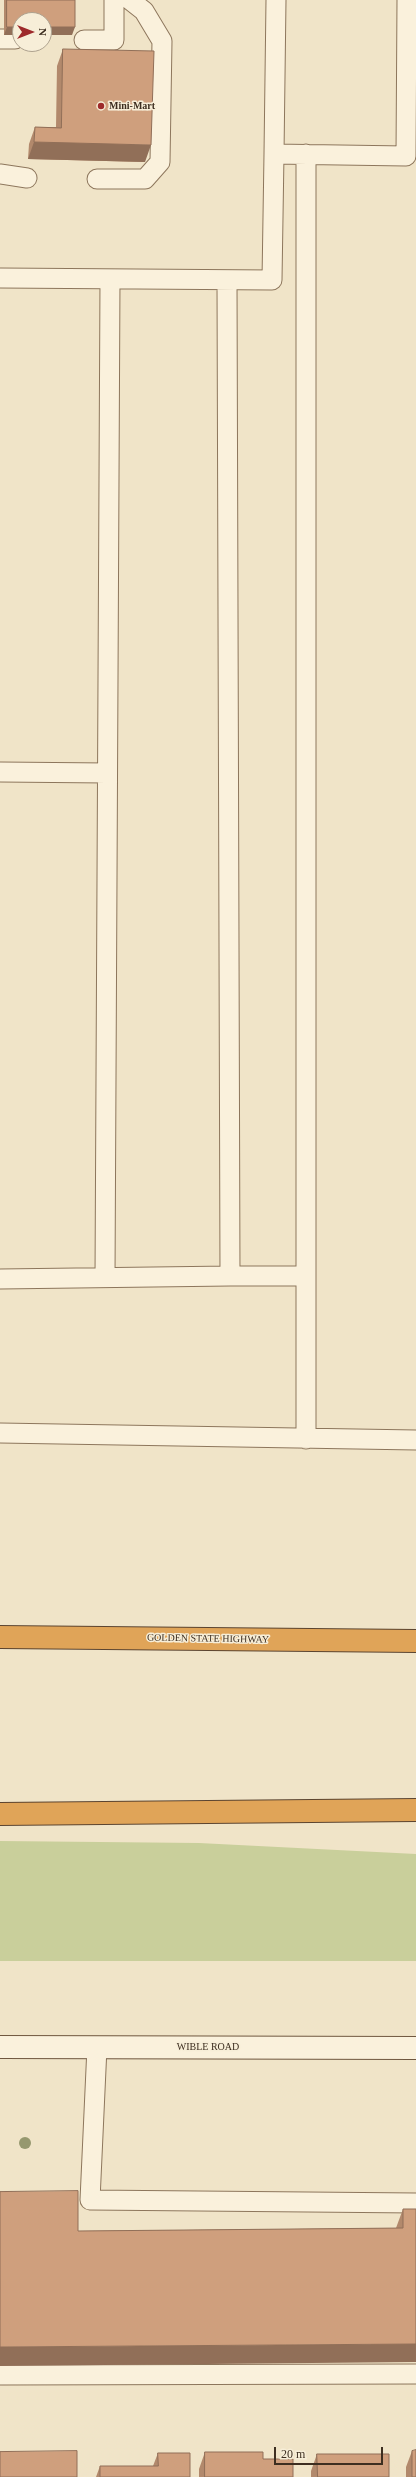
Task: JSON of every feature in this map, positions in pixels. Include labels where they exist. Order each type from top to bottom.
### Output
[{"type":"highway","name":"GOLDEN STATE HIGHWAY","points":[[0,1637],[416,1641]]},
{"type":"highway","points":[[0,1814],[416,1810]]},
{"type":"street","name":"WIBLE ROAD","points":[[0,2047],[416,2048]]},
{"type":"lane","points":[[84,40],[114,40],[114,0]]},
{"type":"lane","points":[[97,179],[145,179],[160,162],[162,41],[144,12],[130,0]]},
{"type":"lane","points":[[0,278],[272,280],[276,0]]},
{"type":"lane","points":[[274,154],[406,156],[407,0]]},
{"type":"lane","points":[[306,154],[306,1439]]},
{"type":"lane","points":[[0,174],[27,178]]},
{"type":"lane","points":[[105,1277],[110,279]]},
{"type":"lane","points":[[227,280],[230,1276]]},
{"type":"lane","points":[[0,772],[107,773]]},
{"type":"lane","points":[[0,1279],[306,1276]]},
{"type":"lane","points":[[0,1433],[416,1440]]},
{"type":"lane","points":[[97,2047],[83,2199],[416,2203]]},
{"type":"lane","points":[[0,2375],[416,2374]]},
{"type":"green space","points":[[0,1841],[199,1843],[416,1854],[416,1961],[0,1961]]},
{"type":"building","points":[[7,0],[75,0],[75,27],[52,27],[52,12],[12,12],[12,27],[7,27]]},
{"type":"building","name":"Mini-Mart","points":[[63,49],[154,51],[151,145],[34,142],[35,127],[61,128]]},
{"type":"building","points":[[78,2191],[78,2231],[403,2228],[403,2209],[416,2209],[416,2344],[0,2347],[0,2192]]},
{"type":"building","points":[[416,2450],[416,2477],[412,2477],[412,2451]]},
{"type":"building","points":[[77,2451],[77,2477],[0,2477],[0,2452]]},
{"type":"building","points":[[205,2452],[263,2452],[263,2459],[293,2459],[293,2477],[205,2477]]},
{"type":"building","points":[[158,2453],[190,2453],[190,2477],[100,2477],[100,2466],[158,2466]]},
{"type":"building","points":[[317,2454],[389,2454],[389,2477],[318,2477]]},
{"type":"place","name":"Mini-Mart","points":[[101,106]]}]
